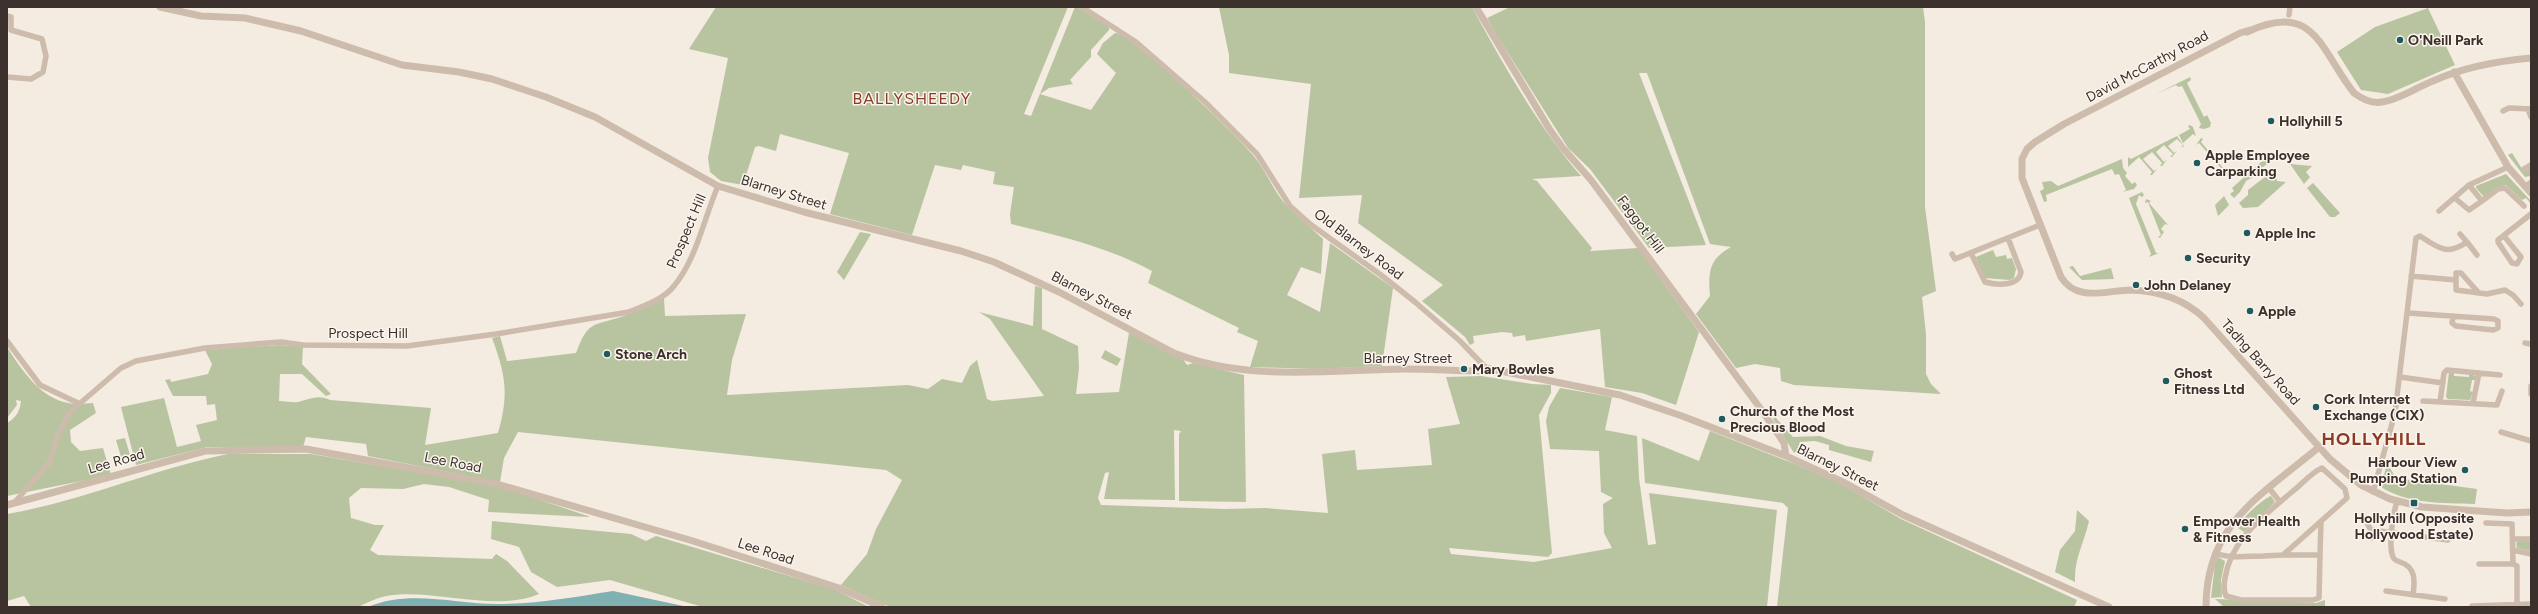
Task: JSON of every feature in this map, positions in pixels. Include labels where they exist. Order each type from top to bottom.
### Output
[{"type":"street","name":"Blarney Street","points":[[160,7],[201,16],[245,18],[320,36],[402,65],[459,72],[492,79],[546,97],[595,117],[718,186],[804,212],[962,251],[994,262],[1063,294],[1174,353],[1200,362],[1256,372],[1407,369],[1481,371],[1486,368],[1631,398],[1786,456],[1845,483],[1903,515],[2109,607]]},
{"type":"street","name":"Old Blarney Road","points":[[1082,7],[1136,42],[1205,102],[1257,154],[1290,206],[1310,224],[1381,274],[1415,302],[1460,341],[1486,368]]},
{"type":"street","name":"Faggot Hill","points":[[1476,7],[1550,130],[1562,147],[1592,180],[1763,412],[1784,443],[1786,456]]},
{"type":"street","name":"David McCarthy Road","points":[[2179,300],[2150,292],[2126,290],[2090,294],[2074,290],[2061,277],[2022,178],[2021,162],[2029,146],[2132,88],[2240,33],[2250,30],[2290,11],[2312,27],[2354,93],[2368,101],[2388,101],[2454,72]]},
{"type":"street","points":[[7,16],[11,17],[11,30],[42,39],[46,56],[43,72],[31,80],[7,77]]},
{"type":"street","points":[[2531,58],[2485,64],[2454,72],[2508,167],[2531,194]]},
{"type":"street","points":[[2504,110],[2509,108],[2530,109],[2531,117]]},
{"type":"street","points":[[2524,169],[2531,165]]},
{"type":"street","points":[[2439,211],[2456,199],[2469,185],[2508,167]]},
{"type":"street","points":[[2525,187],[2531,182]]},
{"type":"street","points":[[2469,185],[2482,201]]},
{"type":"street","name":"Prospect Hill","points":[[11,504],[49,463],[58,435],[70,412],[78,403],[127,364],[200,349],[281,342],[303,345],[407,346],[496,334],[629,312],[649,304],[674,286],[689,261],[718,186]]},
{"type":"street","points":[[2456,199],[2469,210],[2498,189],[2505,188],[2524,206]]},
{"type":"street","points":[[2504,236],[2521,257],[2517,264],[2512,263],[2498,245],[2498,240],[2531,214]]},
{"type":"street","points":[[1952,254],[1955,259],[2040,225]]},
{"type":"street","points":[[2460,234],[2477,255]]},
{"type":"street","points":[[2373,492],[2395,413],[2416,238],[2418,236],[2442,250],[2456,249],[2467,242]]},
{"type":"street","points":[[1970,253],[1985,282],[2012,283],[2020,278],[2021,272],[2008,238]]},
{"type":"street","points":[[2478,292],[2460,272],[2456,273],[2456,290],[2490,294],[2505,290],[2513,295],[2521,304]]},
{"type":"street","points":[[2411,276],[2456,280]]},
{"type":"street","name":"Tadhg Barry Road","points":[[2179,300],[2204,318],[2347,475],[2373,492],[2397,502],[2445,510],[2531,512]]},
{"type":"street","points":[[2408,313],[2453,316],[2496,319],[2498,328],[2493,330],[2456,326],[2452,323],[2453,316]]},
{"type":"street","points":[[7,341],[40,385],[78,403]]},
{"type":"street","points":[[2440,402],[2444,372],[2447,370],[2500,375]]},
{"type":"street","points":[[2473,403],[2479,373]]},
{"type":"street","points":[[2400,377],[2443,383]]},
{"type":"street","points":[[2531,386],[2531,394]]},
{"type":"street","points":[[2423,401],[2497,405],[2502,391]]},
{"type":"street","points":[[2501,432],[2531,441]]},
{"type":"street","points":[[2206,607],[2209,574],[2215,553],[2233,523],[2269,488],[2319,446]]},
{"type":"street","name":"Lee Road","points":[[11,504],[205,451],[306,449],[497,484],[693,541],[810,578],[839,588],[882,607]]},
{"type":"street","points":[[2283,555],[2344,502],[2347,496],[2343,487],[2322,468],[2280,502],[2246,534],[2227,566],[2224,586],[2226,596],[2241,600],[2313,600],[2320,595],[2321,522]]},
{"type":"street","points":[[2269,488],[2280,502]]},
{"type":"street","points":[[2397,502],[2392,533],[2393,557],[2406,564],[2414,577],[2413,595]]},
{"type":"street","points":[[2367,523],[2371,530],[2372,538]]},
{"type":"street","points":[[2486,523],[2511,523],[2513,526],[2513,564],[2518,569],[2517,606]]},
{"type":"street","points":[[2371,530],[2448,540]]},
{"type":"street","points":[[2513,539],[2531,538]]},
{"type":"street","points":[[2513,550],[2531,554]]},
{"type":"street","points":[[2215,553],[2232,556],[2320,555]]},
{"type":"street","points":[[2479,564],[2513,564]]},
{"type":"street","points":[[2386,591],[2445,599]]},
{"type":"street","points":[[2476,606],[2517,606],[2531,604]]},
{"type":"green space","points":[[716,7],[1068,7],[1024,114],[1031,116],[1075,7],[1077,7],[1109,27],[1109,30],[1091,50],[1091,57],[1070,80],[1073,84],[1049,88],[1040,94],[1091,110],[1116,73],[1097,54],[1103,43],[1115,33],[1125,37],[1141,49],[1162,66],[1207,108],[1253,155],[1287,206],[1323,239],[1321,274],[1301,267],[1287,295],[1320,312],[1330,243],[1393,288],[1382,366],[1315,369],[1250,367],[1258,341],[1237,332],[1239,328],[1148,283],[1152,271],[1118,255],[1083,243],[1011,224],[1010,214],[1014,187],[993,184],[995,172],[963,165],[961,170],[935,165],[912,235],[830,214],[849,153],[780,134],[776,151],[759,146],[755,147],[743,185],[721,181],[710,172],[708,158],[728,58],[689,49]]},
{"type":"green space","points":[[1219,7],[1472,7],[1496,51],[1536,116],[1565,157],[1581,176],[1532,179],[1537,181],[1592,248],[1590,251],[1638,248],[1699,332],[1676,405],[1642,393],[1605,387],[1600,329],[1526,341],[1525,335],[1513,337],[1512,333],[1502,332],[1473,336],[1474,343],[1470,345],[1465,337],[1422,301],[1443,285],[1358,223],[1362,195],[1299,198],[1311,84],[1229,73],[1229,55]]},
{"type":"green space","points":[[1510,7],[1923,7],[1925,22],[1925,207],[1936,291],[1922,297],[1926,334],[1926,374],[1931,384],[1941,394],[1794,385],[1781,381],[1780,368],[1755,364],[1736,368],[1696,314],[1710,296],[1709,280],[1714,261],[1718,256],[1731,247],[1710,244],[1647,73],[1639,73],[1706,245],[1649,248],[1590,169],[1568,148],[1496,34],[1487,18]]},
{"type":"green space","name":"O'Neill Park","points":[[2428,8],[2455,65],[2388,94],[2361,90],[2337,52],[2375,27]]},
{"type":"green space","points":[[2190,77],[2191,80],[2187,83],[2204,117],[2207,115],[2211,123],[2210,127],[2204,129],[2199,128],[2201,124],[2182,86],[2178,87],[2176,85],[2156,94]]},
{"type":"green space","points":[[2190,125],[2193,127],[2196,136],[2193,134],[2183,143],[2179,135],[2190,129],[2188,126]]},
{"type":"green space","points":[[2177,136],[2184,146],[2181,148],[2183,145],[2177,139],[2168,146],[2174,153],[2177,151],[2172,157],[2170,157],[2173,154],[2164,145],[2156,152],[2164,162],[2167,160],[2162,166],[2160,166],[2162,163],[2152,152],[2143,159],[2154,171],[2157,169],[2152,175],[2150,175],[2152,172],[2139,157],[2128,167],[2128,157],[2131,159]]},
{"type":"green space","points":[[2201,138],[2203,139],[2201,142],[2229,175],[2228,176],[2199,143],[2196,145]]},
{"type":"green space","points":[[2512,153],[2524,172],[2531,168],[2531,176],[2525,177],[2508,155]]},
{"type":"green space","points":[[2270,154],[2274,159],[2260,169],[2257,175],[2246,181],[2240,192],[2234,198],[2230,194],[2234,191],[2232,188]]},
{"type":"green space","points":[[2122,159],[2123,168],[2127,173],[2125,176],[2132,184],[2135,182],[2137,185],[2134,189],[2122,192],[2126,190],[2119,174],[2115,175],[2112,169],[2046,195],[2047,201],[2044,202],[2040,191],[2044,189],[2042,182],[2051,181],[2058,186]]},
{"type":"green space","points":[[2290,164],[2312,166],[2306,172],[2310,177],[2304,184]]},
{"type":"green space","points":[[2274,170],[2277,181],[2286,182],[2258,207],[2243,208],[2239,203],[2248,195],[2248,190]]},
{"type":"green space","points":[[2506,174],[2531,201],[2531,204],[2526,198],[2522,200],[2506,185],[2497,187],[2484,197],[2476,188],[2476,186]]},
{"type":"green space","points":[[2313,183],[2340,213],[2335,217],[2330,217],[2307,188]]},
{"type":"green space","points":[[2142,192],[2144,195],[2142,197],[2139,195],[2136,204],[2156,253],[2159,253],[2149,257],[2151,254],[2129,198]]},
{"type":"green space","points":[[2224,196],[2229,205],[2218,216],[2215,205]]},
{"type":"green space","points":[[2146,199],[2151,201],[2149,203],[2168,225],[2165,224],[2161,229],[2164,232],[2160,238],[2158,237],[2161,235],[2148,202],[2145,203]]},
{"type":"green space","points":[[860,232],[871,234],[844,280],[837,272]]},
{"type":"green space","points":[[1993,250],[1996,257],[2006,255],[2007,259],[2012,258],[2016,269],[2014,278],[2010,280],[1985,278],[1976,257]]},
{"type":"green space","points":[[2073,266],[2080,276],[2111,268],[2114,279],[2082,280],[2069,267]]},
{"type":"green space","points":[[1035,286],[1042,288],[1042,329],[1078,346],[1079,368],[1076,394],[1119,392],[1129,333],[1183,359],[1187,365],[1193,363],[1244,375],[1246,502],[1179,501],[1179,434],[1181,431],[1174,430],[1175,500],[1104,499],[1109,472],[1105,473],[1098,498],[1101,505],[1225,509],[1265,508],[1328,513],[1322,454],[1355,450],[1357,470],[1432,465],[1428,429],[1460,424],[1446,377],[1481,376],[1532,384],[1551,385],[1551,393],[1539,415],[1552,553],[1548,557],[1449,548],[1451,554],[1534,562],[1612,548],[1604,533],[1603,504],[1613,498],[1601,492],[1599,451],[1550,449],[1546,421],[1549,407],[1560,388],[1612,397],[1605,430],[1637,436],[1639,478],[1648,545],[1656,544],[1649,493],[1777,510],[1767,607],[890,607],[841,585],[867,554],[876,529],[902,480],[886,470],[518,432],[504,458],[500,482],[368,456],[366,444],[306,437],[303,447],[207,447],[136,465],[121,407],[164,398],[177,447],[201,441],[196,425],[217,420],[215,404],[207,405],[206,396],[173,396],[165,380],[170,379],[171,382],[208,374],[212,364],[205,350],[280,345],[303,347],[302,364],[331,394],[326,396],[302,374],[280,374],[279,401],[296,402],[322,397],[330,400],[431,408],[425,445],[498,433],[505,396],[503,374],[492,338],[500,336],[507,361],[576,353],[584,335],[592,326],[627,315],[664,298],[665,316],[746,314],[732,360],[727,395],[908,385],[928,389],[942,379],[962,383],[970,366],[977,360],[987,399],[992,401],[1044,396],[990,319],[979,312],[1033,326]]},
{"type":"green space","points":[[7,347],[18,364],[32,381],[49,395],[58,400],[71,404],[93,403],[96,413],[70,430],[71,442],[80,451],[103,448],[111,475],[7,496],[7,423],[17,414],[21,401],[16,400],[17,405],[7,418]]},
{"type":"green space","points":[[1105,350],[1121,359],[1117,366],[1101,358]]},
{"type":"green space","points":[[2449,372],[2454,372],[2454,376],[2469,377],[2469,374],[2476,376],[2475,380],[2472,380],[2470,391],[2473,392],[2470,400],[2448,399],[2446,397]]},
{"type":"green space","points":[[1775,417],[1793,437],[1820,436],[1846,446],[1874,451],[1871,462],[1829,450],[1829,445],[1815,441],[1800,442],[1797,451],[1794,453],[1773,419]]},
{"type":"green space","points":[[1710,431],[1795,464],[1843,485],[1901,519],[2077,600],[2074,607],[1777,607],[1788,508],[1783,503],[1645,483],[1642,438],[1699,461]]},
{"type":"green space","points":[[125,438],[130,455],[121,457],[116,440]]},
{"type":"green space","points":[[228,454],[311,454],[498,486],[591,517],[488,512],[489,500],[449,487],[424,484],[403,489],[361,488],[349,498],[351,518],[375,525],[384,525],[370,550],[378,555],[492,559],[496,554],[507,561],[539,594],[522,599],[483,601],[404,594],[386,596],[358,607],[31,607],[24,596],[7,601],[7,514],[63,501],[200,460]]},
{"type":"green space","points":[[2387,463],[2396,478],[2477,489],[2475,504],[2426,502],[2391,493],[2381,487]]},
{"type":"green space","points":[[2271,496],[2275,502],[2244,532],[2238,528],[2252,510]]},
{"type":"green space","points":[[2077,510],[2089,521],[2076,566],[2075,582],[2055,572],[2060,550],[2075,531]]},
{"type":"green space","points":[[492,521],[631,534],[646,541],[656,536],[836,590],[869,607],[703,607],[610,580],[557,587],[531,572],[519,547],[491,539]]},
{"type":"green space","points":[[2519,541],[2531,541],[2531,551],[2517,548],[2516,543]]},
{"type":"green space","points":[[2218,557],[2225,561],[2221,580],[2222,597],[2211,598],[2215,564]]},
{"type":"green space","points":[[2215,599],[2316,603],[2325,600],[2325,607],[2224,607]]},
{"type":"water","points":[[613,591],[688,607],[368,607],[399,599],[416,598],[498,604],[527,603]]},
{"type":"place","name":"O'Neill Park","points":[[2400,40]]},
{"type":"place","name":"Hollyhill 5","points":[[2271,121]]},
{"type":"place","name":"Apple Employee Carparking","points":[[2197,163]]},
{"type":"place","name":"Apple Inc","points":[[2247,233]]},
{"type":"place","name":"Security","points":[[2188,258]]},
{"type":"place","name":"John Delaney","points":[[2136,285]]},
{"type":"place","name":"Apple","points":[[2250,311]]},
{"type":"place","name":"Stone Arch","points":[[607,354]]},
{"type":"place","name":"Mary Bowles","points":[[1464,369]]},
{"type":"place","name":"Ghost Fitness Ltd","points":[[2166,381]]},
{"type":"place","name":"Cork Internet Exchange (CIX)","points":[[2316,407]]},
{"type":"place","name":"Church of the Most Precious Blood","points":[[1722,419]]},
{"type":"place","name":"Harbour View Pumping Station","points":[[2465,470]]},
{"type":"place","name":"Hollyhill (Opposite Hollywood Estate)","points":[[2414,503]]},
{"type":"place","name":"Empower Health & Fitness","points":[[2185,529]]},
{"type":"district","name":"BALLYSHEEDY","points":[[912,98]]},
{"type":"district","name":"HOLLYHILL","points":[[2374,439]]}]
